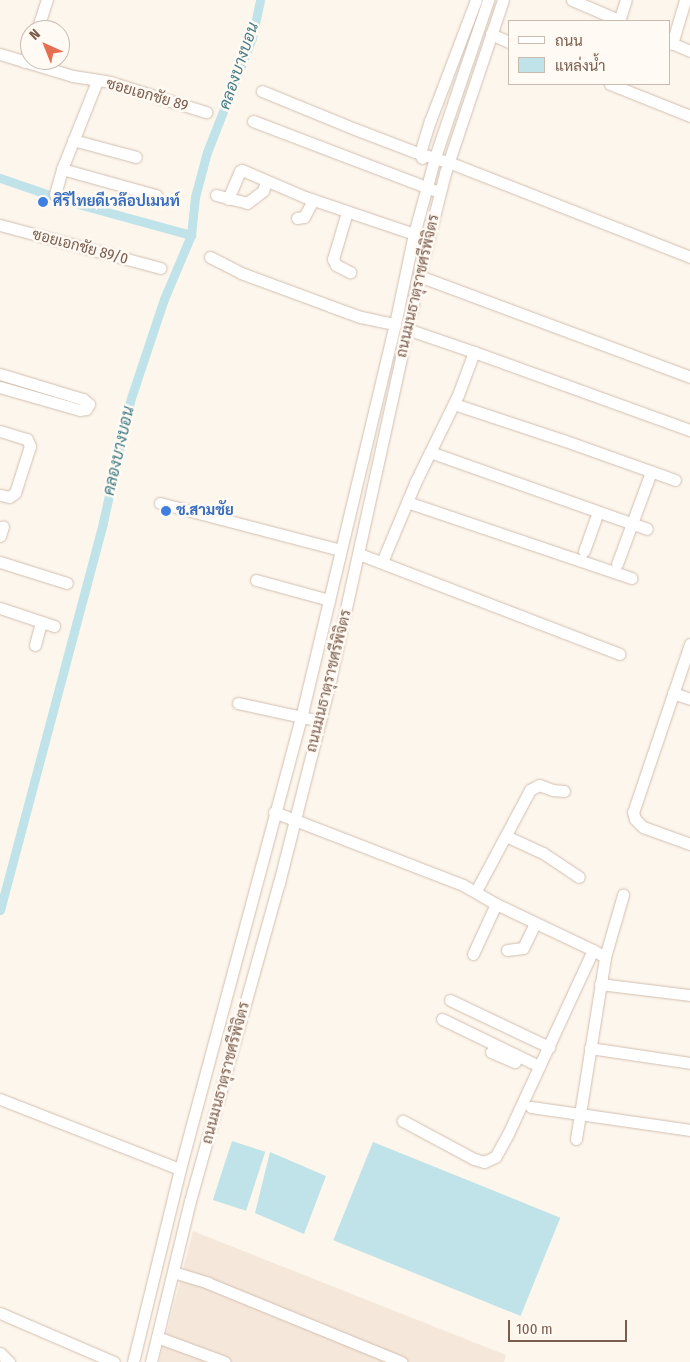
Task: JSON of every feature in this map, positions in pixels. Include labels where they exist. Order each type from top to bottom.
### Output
[{"type":"street","points":[[40,20],[47,0]]},
{"type":"street","points":[[420,154],[476,0]]},
{"type":"street","name":"ถนนมนธาตุราชศรีพิจิตร","points":[[133,1362],[180,1169],[274,812],[301,718],[426,188],[488,0]]},
{"type":"street","name":"ถนนมนธาตุราชศรีพิจิตร","points":[[151,1362],[190,1201],[295,820],[320,721],[359,554],[419,276],[440,192],[448,162],[503,0]]},
{"type":"street","points":[[572,0],[618,20]]},
{"type":"street","points":[[620,20],[626,0]]},
{"type":"street","points":[[685,0],[670,43],[690,51]]},
{"type":"street","points":[[491,34],[508,42]]},
{"type":"street","name":"ซอยเอกชัย 89","points":[[0,54],[20,61]]},
{"type":"street","name":"ซอยเอกชัย 89","points":[[55,70],[97,81],[110,82],[206,112]]},
{"type":"street","points":[[54,194],[97,81]]},
{"type":"street","points":[[612,85],[690,116]]},
{"type":"street","points":[[262,91],[420,154],[435,157],[690,257]]},
{"type":"street","points":[[253,121],[440,192]]},
{"type":"street","points":[[73,140],[136,158]]},
{"type":"street","points":[[420,154],[431,173]]},
{"type":"street","points":[[62,169],[156,194]]},
{"type":"street","points":[[228,199],[241,170],[347,212],[415,231],[430,231]]},
{"type":"street","points":[[216,195],[248,203],[263,191],[266,181]]},
{"type":"street","points":[[297,218],[304,217],[313,200]]},
{"type":"street","points":[[347,212],[334,259],[336,265],[350,272]]},
{"type":"street","name":"ซอยเอกชัย 89/0","points":[[0,225],[160,268]]},
{"type":"street","points":[[210,257],[240,273],[361,317],[395,324]]},
{"type":"street","points":[[419,276],[690,377]]},
{"type":"street","points":[[407,329],[690,430]]},
{"type":"street","points":[[382,562],[407,502],[454,404],[474,352]]},
{"type":"street","points":[[0,374],[83,399],[89,404],[86,409],[80,410],[0,386]]},
{"type":"street","points":[[454,404],[675,480]]},
{"type":"street","points":[[0,431],[27,440],[30,446],[15,493],[9,497],[0,496]]},
{"type":"street","points":[[430,452],[647,529]]},
{"type":"street","points":[[616,564],[651,472]]},
{"type":"street","points":[[407,502],[631,578]]},
{"type":"street","points":[[160,503],[342,550]]},
{"type":"street","points":[[584,551],[598,512]]},
{"type":"street","points":[[359,554],[619,654]]},
{"type":"street","points":[[0,562],[67,583]]},
{"type":"street","points":[[256,580],[330,600]]},
{"type":"street","points":[[0,608],[54,626]]},
{"type":"street","points":[[35,645],[41,622]]},
{"type":"street","points":[[690,644],[633,812],[635,818],[643,827],[690,844]]},
{"type":"street","points":[[673,693],[690,698]]},
{"type":"street","points":[[238,703],[320,721]]},
{"type":"street","points":[[476,891],[534,787],[543,785],[553,790],[564,791]]},
{"type":"street","points":[[274,812],[476,891],[496,904],[605,956]]},
{"type":"street","points":[[506,836],[543,853],[579,877]]},
{"type":"street","points":[[576,1139],[605,956],[624,895]]},
{"type":"street","points":[[473,954],[496,904]]},
{"type":"street","points":[[507,950],[523,948],[535,923]]},
{"type":"street","points":[[403,1121],[474,1159],[484,1162],[489,1161],[499,1151],[593,950]]},
{"type":"street","points":[[600,984],[690,995]]},
{"type":"street","points":[[450,1000],[549,1047]]},
{"type":"street","points":[[442,1019],[539,1066]]},
{"type":"street","points":[[590,1048],[690,1063]]},
{"type":"street","points":[[491,1052],[522,1064],[528,1060]]},
{"type":"street","points":[[0,1099],[180,1169]]},
{"type":"street","points":[[531,1107],[690,1130]]},
{"type":"street","points":[[173,1272],[208,1282],[400,1362]]},
{"type":"street","points":[[0,1314],[114,1362]]},
{"type":"street","points":[[156,1336],[225,1362]]},
{"type":"street","points":[[0,1353],[9,1362]]},
{"type":"shaded area","points":[[193,1231],[506,1355],[504,1362],[159,1362]]},
{"type":"water","points":[[232,1141],[265,1152],[246,1211],[213,1200]]},
{"type":"water","points":[[373,1142],[560,1218],[521,1316],[333,1240]]},
{"type":"water","points":[[270,1152],[326,1176],[304,1234],[255,1213]]},
{"type":"waterway","name":"คลองบางบอน","points":[[0,910],[103,522],[131,398],[164,299],[191,235],[195,197],[207,152],[252,38],[260,0]]},
{"type":"waterway","points":[[0,178],[67,201],[191,235]]},
{"type":"place","name":"ศิริไทยดีเวล๊อปเมนท์","points":[[43,202]]},
{"type":"place","name":"ช.สามชัย","points":[[166,511]]}]
